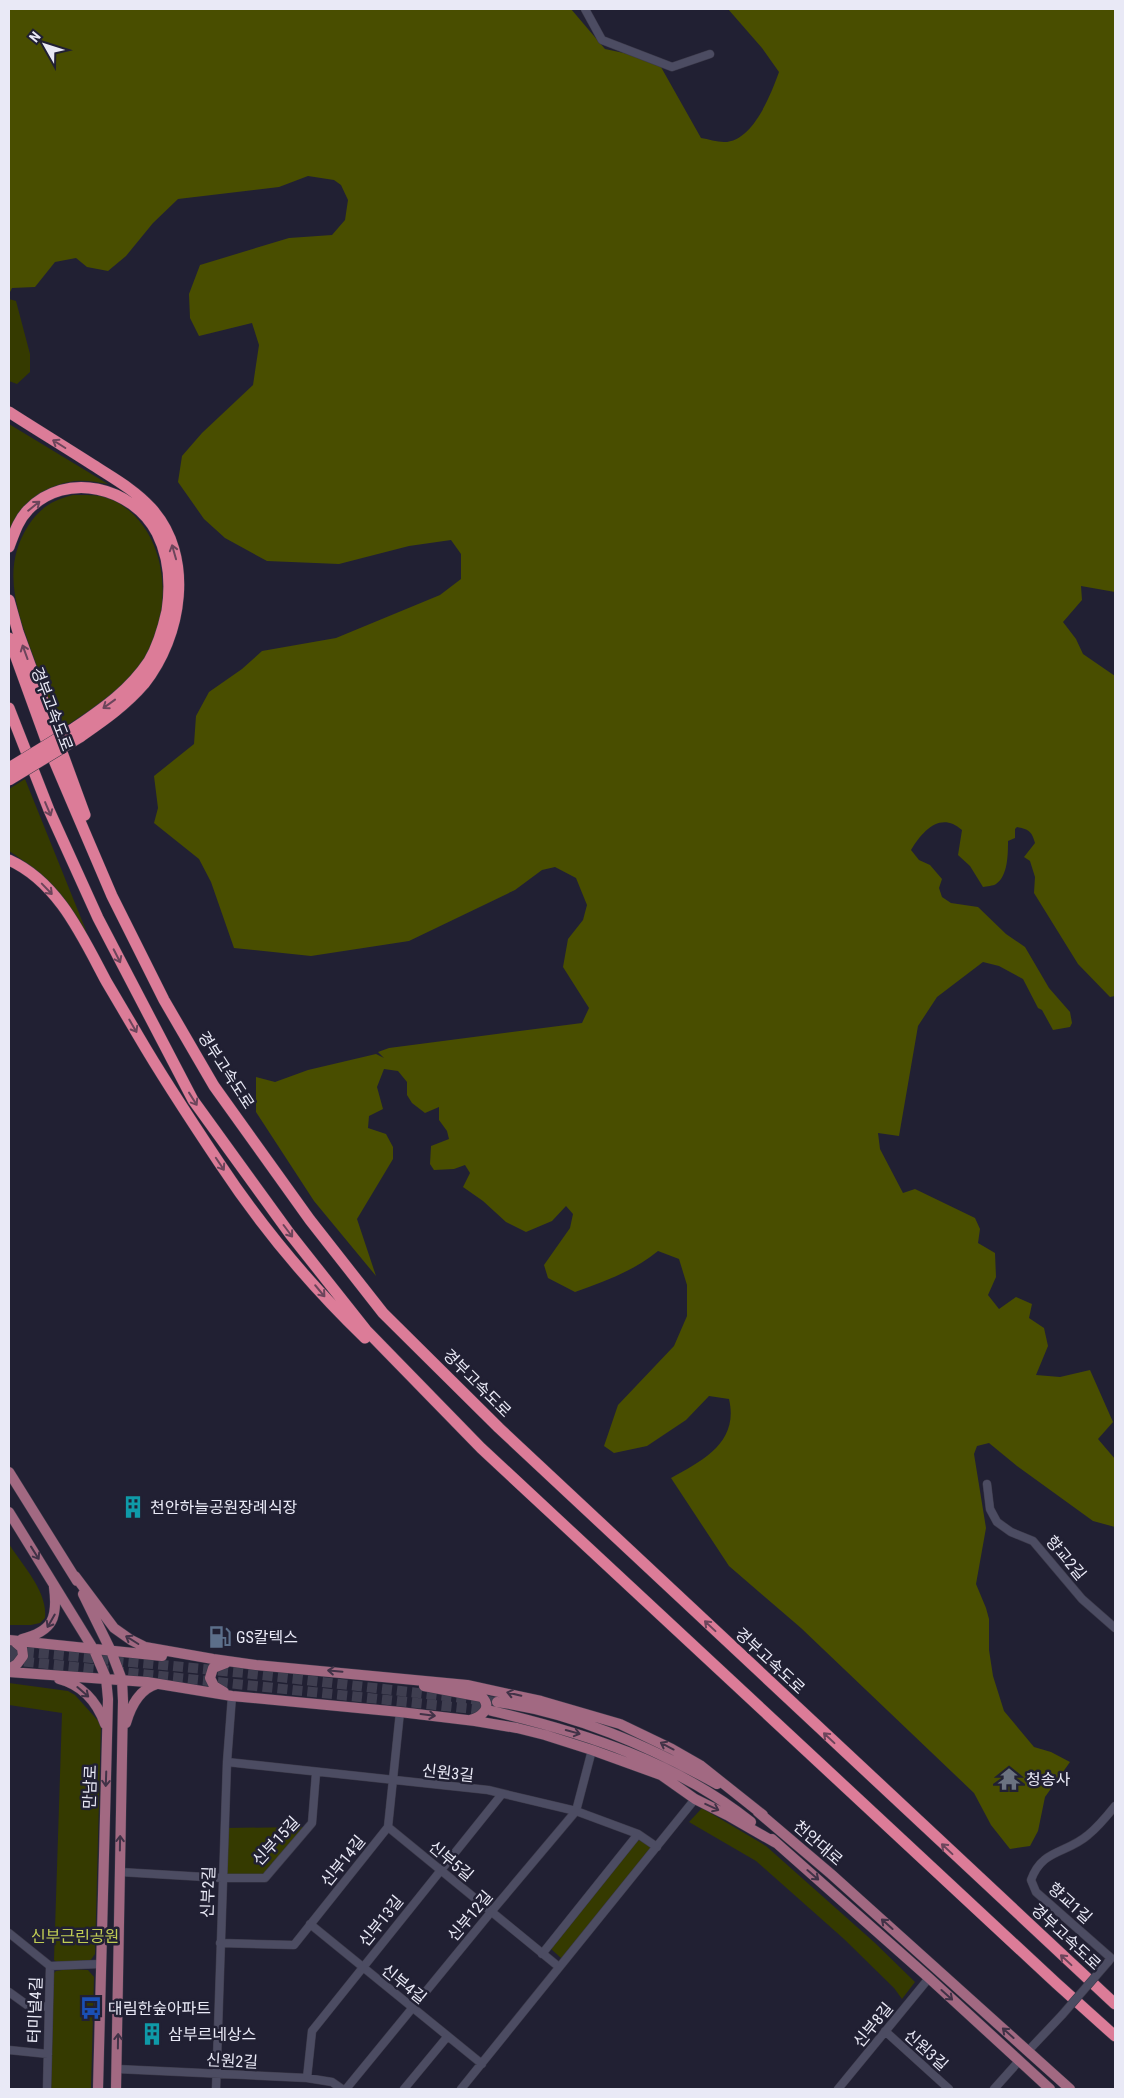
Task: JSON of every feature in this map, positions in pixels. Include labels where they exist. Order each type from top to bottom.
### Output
[{"type":"highway","points":[[9,412],[139,496],[162,522],[169,536],[177,563],[178,596],[172,632],[164,652],[145,682],[134,694],[113,714],[9,768]]},
{"type":"highway","points":[[9,547],[21,520],[36,504],[58,492],[80,487],[104,490],[127,501],[149,521],[162,545],[168,570],[169,596],[165,619],[155,650],[142,671],[125,691],[76,733],[9,780]]},
{"type":"highway","points":[[9,600],[18,632],[73,780],[112,896]]},
{"type":"highway","name":"경부고속도로","points":[[9,638],[50,751],[112,896],[164,1000],[214,1086],[310,1220],[383,1313],[498,1428],[1115,2004]]},
{"type":"highway","points":[[9,708],[49,810],[98,918],[193,1100],[290,1234],[366,1330],[481,1448]]},
{"type":"highway","points":[[9,860],[34,876],[47,888],[76,924],[108,984],[221,1166],[273,1236],[334,1308],[481,1448],[1115,2036]]},
{"type":"main road","points":[[9,1472],[44,1530],[75,1576],[114,1628],[145,1647],[232,1662],[476,1686],[541,1701],[620,1724],[652,1738],[700,1765],[763,1815]]},
{"type":"main road","name":"만남로","points":[[9,1512],[94,1650],[106,1678],[107,1730],[98,2089]]},
{"type":"main road","points":[[75,1576],[111,1651],[122,1680]]},
{"type":"main road","points":[[11,1640],[39,1634],[52,1622],[56,1605],[51,1579]]},
{"type":"main road","points":[[11,1640],[94,1650],[213,1659]]},
{"type":"main road","points":[[9,1671],[23,1656],[22,1648],[11,1640]]},
{"type":"main road","points":[[232,1662],[216,1666],[210,1678],[211,1682],[218,1689],[232,1696]]},
{"type":"main road","points":[[9,1671],[106,1678],[232,1696],[469,1720],[545,1735],[661,1775],[695,1799],[776,1843]]},
{"type":"main road","points":[[42,1674],[67,1681],[79,1688],[95,1705],[107,1730]]},
{"type":"main road","points":[[361,1674],[482,1697],[486,1702],[486,1709],[480,1717],[469,1720]]},
{"type":"main road","name":"만남로","points":[[116,2089],[122,1680]]},
{"type":"main road","points":[[122,1734],[135,1700],[146,1688],[157,1684]]},
{"type":"main road","name":"천안대로","points":[[1050,2089],[929,1978],[776,1843],[730,1805],[702,1788],[621,1748],[583,1734],[494,1707],[576,1720],[632,1741],[673,1760],[717,1784],[763,1815],[1070,2089]]},
{"type":"street","points":[[585,9],[602,40],[672,67],[710,54]]},
{"type":"street","name":"향교2길","points":[[987,1484],[990,1508],[997,1522],[1011,1532],[1033,1541],[1082,1599],[1115,1628]]},
{"type":"street","name":"신부2길","points":[[216,2089],[222,1878],[232,1696]]},
{"type":"street","points":[[388,1827],[400,1712]]},
{"type":"street","name":"신부12길","points":[[344,2089],[576,1811],[592,1750]]},
{"type":"street","name":"신원3길","points":[[227,1762],[502,1794],[576,1811],[638,1834],[657,1847]]},
{"type":"street","name":"신부15길","points":[[120,1872],[222,1878],[265,1878],[312,1823],[316,1772]]},
{"type":"street","name":"신부13길","points":[[307,2078],[312,2031],[502,1794]]},
{"type":"street","points":[[461,2089],[695,1799]]},
{"type":"street","name":"향교1길","points":[[1028,2051],[1111,1958],[1036,1892],[1031,1880],[1038,1864],[1089,1835],[1115,1806]]},
{"type":"street","name":"신부5길","points":[[388,1827],[559,1967]]},
{"type":"street","name":"신부14길","points":[[220,1943],[294,1945],[388,1827]]},
{"type":"street","points":[[542,1954],[638,1834]]},
{"type":"street","name":"신부4길","points":[[310,1924],[482,2064]]},
{"type":"street","points":[[9,1933],[50,1966],[100,1964]]},
{"type":"street","name":"터미널4길","points":[[47,2089],[50,1966]]},
{"type":"street","name":"신부8길","points":[[838,2089],[929,1978]]},
{"type":"street","points":[[9,1992],[27,2005],[49,2008]]},
{"type":"street","name":"신원3길","points":[[885,2032],[949,2089]]},
{"type":"street","points":[[404,2089],[447,2037]]},
{"type":"street","name":"터미널4길","points":[[9,2050],[48,2054]]},
{"type":"street","points":[[994,2089],[1019,2061]]},
{"type":"street","name":"신원2길","points":[[117,2069],[307,2078],[332,2082],[344,2089]]},
{"type":"green space","points":[[9,299],[16,301],[30,354],[30,372],[17,384],[9,381]]},
{"type":"green space","points":[[9,424],[108,484],[79,481],[50,488],[26,506],[13,522],[9,531]]},
{"type":"green space","points":[[73,495],[107,497],[129,511],[144,527],[154,545],[160,566],[163,587],[162,609],[150,650],[133,674],[110,695],[60,730],[22,625],[13,576],[20,542],[28,526],[47,506],[59,499]]},
{"type":"green space","points":[[25,779],[87,933],[53,887],[33,868],[9,851],[9,789]]},
{"type":"green space","points":[[9,1544],[39,1589],[43,1599],[45,1618],[40,1623],[9,1625]]},
{"type":"green space","name":"신부근린공원","points":[[9,1683],[68,1691],[75,1695],[101,1724],[95,1954],[90,1961],[58,1963],[54,1960],[62,1713],[9,1705]]},
{"type":"green space","points":[[702,1808],[766,1846],[875,1943],[915,1982],[902,1999],[894,1988],[844,1939],[756,1861],[689,1822]]},
{"type":"green space","points":[[303,1827],[264,1874],[227,1875],[225,1873],[226,1828]]},
{"type":"green space","points":[[641,1840],[653,1848],[563,1959],[561,1958],[550,1948],[637,1841]]},
{"type":"green space","name":"신부근린공원","points":[[69,1969],[88,1970],[94,1977],[91,2089],[49,2089],[52,1975],[56,1971]]},
{"type":"shaded area","points":[[9,9],[571,9],[605,49],[657,60],[701,138],[724,142],[734,140],[752,126],[766,104],[779,72],[762,48],[728,9],[1115,9],[1115,592],[1081,586],[1082,600],[1063,622],[1076,639],[1083,654],[1115,676],[1115,996],[1110,997],[1078,964],[1034,893],[1035,877],[1030,861],[1024,857],[1035,843],[1029,831],[1017,827],[1015,829],[1015,838],[1008,841],[1008,852],[1003,876],[996,884],[983,887],[970,866],[958,855],[962,830],[947,822],[933,825],[921,836],[911,850],[919,860],[930,865],[942,879],[939,888],[942,897],[951,903],[978,907],[1006,934],[1025,947],[1049,988],[1070,1012],[1072,1023],[1070,1027],[1053,1030],[1042,1010],[1038,1008],[1023,979],[999,966],[983,962],[937,997],[918,1026],[899,1136],[878,1133],[880,1149],[903,1193],[915,1189],[975,1218],[980,1229],[978,1243],[995,1253],[996,1277],[988,1295],[999,1309],[1016,1297],[1032,1304],[1029,1318],[1044,1328],[1048,1346],[1036,1375],[1060,1377],[1090,1370],[1113,1422],[1098,1439],[1115,1459],[1115,1527],[1093,1521],[1017,1466],[989,1443],[977,1446],[974,1454],[986,1528],[976,1584],[989,1619],[989,1650],[993,1676],[1004,1711],[1034,1747],[1051,1752],[1070,1762],[1045,1797],[1038,1831],[1030,1846],[1010,1849],[991,1825],[974,1793],[801,1628],[729,1566],[671,1478],[706,1456],[724,1438],[729,1427],[731,1414],[729,1399],[709,1396],[686,1420],[647,1446],[614,1453],[604,1446],[618,1405],[674,1346],[687,1316],[687,1285],[679,1259],[658,1251],[629,1270],[575,1292],[548,1278],[544,1265],[570,1228],[573,1214],[566,1206],[552,1221],[526,1232],[506,1222],[483,1201],[463,1187],[470,1173],[465,1165],[454,1169],[434,1170],[430,1164],[431,1146],[449,1139],[447,1131],[439,1120],[439,1107],[425,1113],[412,1103],[407,1095],[407,1082],[398,1071],[384,1069],[377,1087],[383,1109],[369,1116],[368,1128],[386,1134],[393,1147],[393,1159],[357,1219],[376,1276],[314,1201],[256,1112],[256,1077],[275,1082],[308,1070],[376,1054],[384,1058],[378,1052],[389,1048],[582,1023],[589,1008],[563,967],[568,939],[583,920],[587,905],[576,878],[555,867],[542,870],[515,890],[409,941],[311,956],[234,948],[211,882],[199,859],[154,823],[158,808],[154,776],[194,744],[196,716],[209,692],[242,669],[262,651],[336,638],[440,595],[461,579],[461,554],[451,540],[409,546],[339,564],[267,561],[225,538],[204,519],[178,482],[182,456],[202,433],[253,385],[259,345],[252,323],[199,336],[190,318],[189,294],[200,265],[289,238],[332,235],[345,220],[348,200],[341,185],[334,180],[308,176],[279,187],[178,199],[153,223],[126,256],[108,271],[87,267],[76,258],[55,262],[35,287],[12,288],[9,294]]},
{"type":"tunnel","points":[[9,1650],[244,1673],[497,1702]]},
{"type":"tunnel","points":[[9,1660],[492,1711]]},
{"type":"place","name":"천안하늘공원장례식장","points":[[133,1507]]},
{"type":"place","name":"GS칼텍스","points":[[220,1637]]},
{"type":"place","name":"청송사","points":[[1009,1779]]},
{"type":"place","name":"대림한숲아파트","points":[[91,2008]]},
{"type":"place","name":"삼부르네상스","points":[[152,2034]]}]
